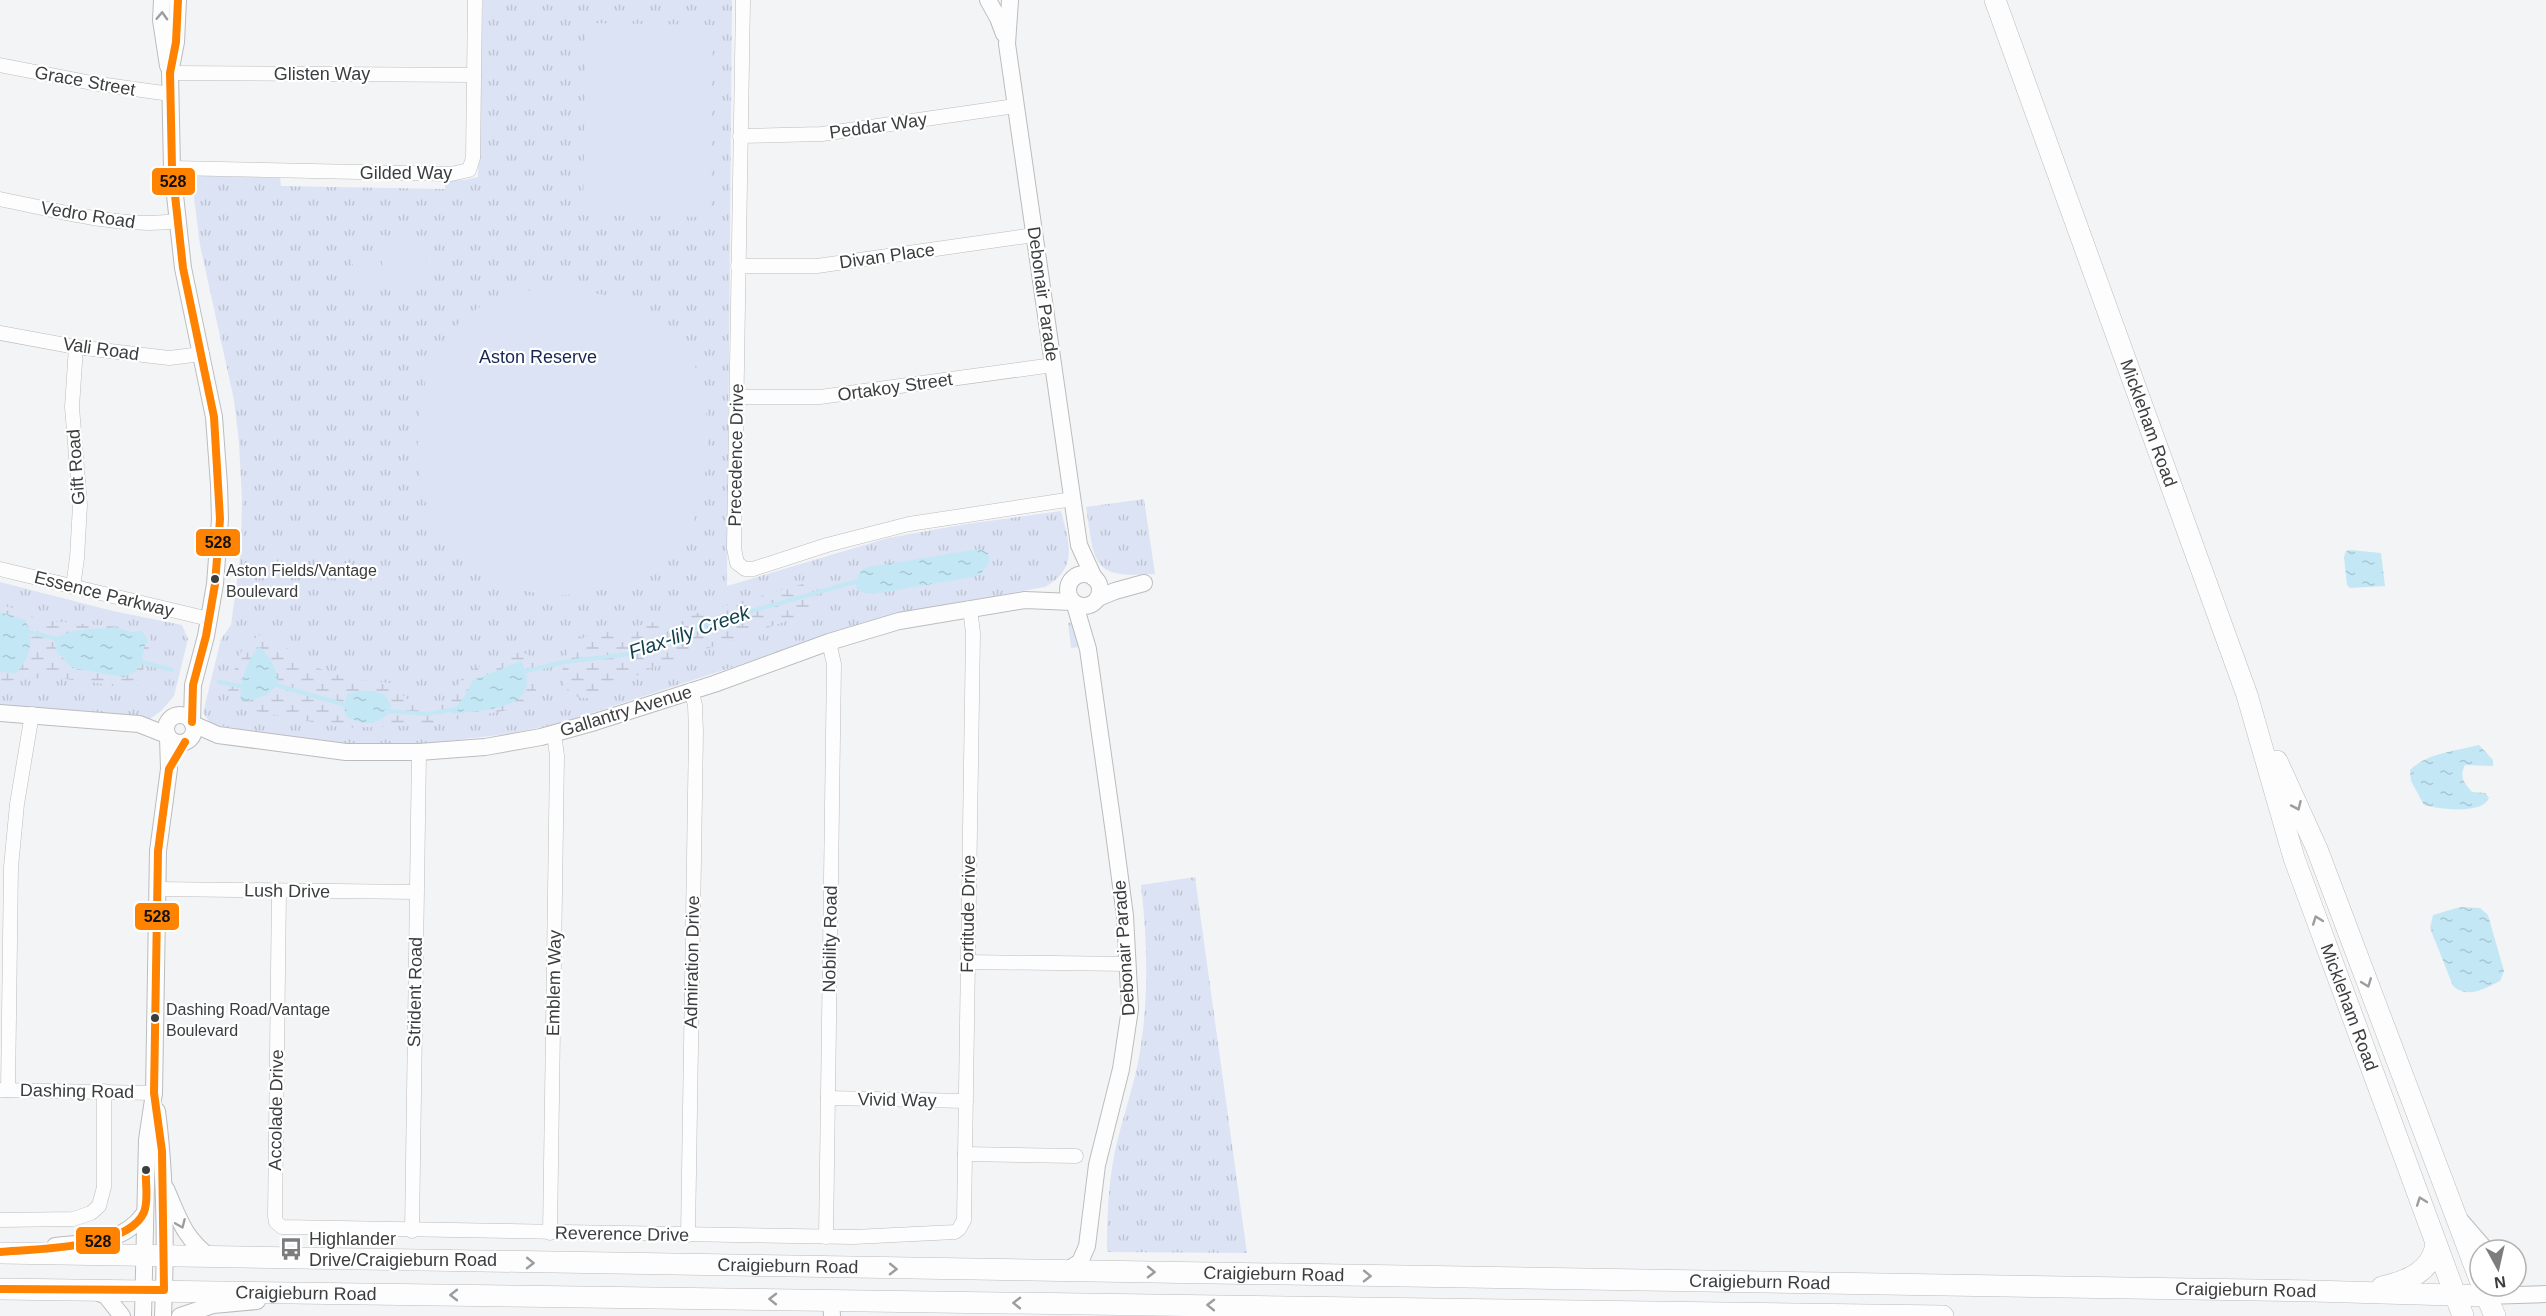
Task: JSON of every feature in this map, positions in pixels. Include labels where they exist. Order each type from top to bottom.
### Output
[{"type":"main road","name":"Mickleham Road","points":[[1983,0],[2014,79],[2049,151]]},
{"type":"main road","name":"Mickleham Road","points":[[1995,0],[2247,695],[2294,858],[2463,1316]]},
{"type":"main road","name":"Mickleham Road","points":[[2247,695],[2317,849],[2468,1248]]},
{"type":"main road","points":[[2355,1293],[2395,1284],[2414,1276],[2431,1262],[2436,1244]]},
{"type":"main road","name":"Craigieburn Road","points":[[0,1252],[2455,1296],[2468,1292]]},
{"type":"main road","name":"Craigieburn Road","points":[[0,1289],[575,1295],[832,1308],[1943,1316]]},
{"type":"main road","name":"Mickleham Road","points":[[2487,1298],[2494,1316]]},
{"type":"street","points":[[162,0],[162,33],[170,73]]},
{"type":"street","points":[[170,769],[190,731],[193,686],[209,619],[218,552],[219,485],[214,417],[185,279],[172,168],[170,73],[176,42],[178,0]]},
{"type":"street","name":"Gilded Way","points":[[172,168],[462,173],[468,170],[473,158],[475,0]]},
{"type":"street","name":"Precedence Drive","points":[[743,0],[734,548],[736,563],[745,569],[759,567],[827,545],[909,524],[1073,499]]},
{"type":"street","name":"Debonair Parade","points":[[988,0],[998,18],[1007,44]]},
{"type":"street","name":"Debonair Parade","points":[[1010,0],[1007,44],[1079,545],[1095,579]]},
{"type":"street","name":"Grace Street","points":[[0,65],[112,87],[170,94]]},
{"type":"street","name":"Glisten Way","points":[[170,73],[474,75]]},
{"type":"street","name":"Peddar Way","points":[[740,136],[822,134],[1015,106]]},
{"type":"street","name":"Vedro Road","points":[[0,200],[66,213],[139,223],[156,224],[177,221]]},
{"type":"street","name":"Divan Place","points":[[738,266],[817,266],[1034,236]]},
{"type":"street","name":"Vali Road","points":[[0,333],[176,359],[201,354]]},
{"type":"street","name":"Gift Road","points":[[73,587],[80,505],[72,407],[76,346]]},
{"type":"street","name":"Ortakoy Street","points":[[737,397],[820,397],[1053,365]]},
{"type":"street","name":"Debonair Parade","points":[[1071,581],[1079,545]]},
{"type":"street","name":"Essence Parkway","points":[[0,569],[209,619]]},
{"type":"street","points":[[1081,574],[1095,579],[1149,583],[1115,591],[1085,607],[1074,603],[1068,593],[1071,581],[1081,574]]},
{"type":"street","points":[[1095,579],[1100,589],[1096,600]]},
{"type":"street","name":"Gallantry Avenue","points":[[1025,600],[1071,581]]},
{"type":"street","name":"Gallantry Avenue","points":[[190,731],[315,749],[379,753],[485,747],[554,733],[714,684],[829,642],[899,621],[1025,600],[1074,603]]},
{"type":"street","name":"Debonair Parade","points":[[1088,649],[1096,600]]},
{"type":"street","name":"Debonair Parade","points":[[1074,603],[1088,649],[1120,876],[1130,1009],[1126,1045],[1097,1165],[1087,1246]]},
{"type":"street","name":"Fortitude Drive","points":[[964,1220],[973,633],[970,608]]},
{"type":"street","name":"Nobility Road","points":[[826,1237],[834,664],[829,642]]},
{"type":"street","points":[[153,1256],[144,1214],[147,1140],[154,1093],[157,889],[161,822],[170,769],[170,727],[193,686]]},
{"type":"street","name":"Admiration Drive","points":[[688,1235],[696,732],[691,690]]},
{"type":"street","points":[[0,713],[170,727],[185,716],[190,731]]},
{"type":"street","points":[[4,1090],[7,835],[32,714]]},
{"type":"street","points":[[170,727],[176,742],[190,731]]},
{"type":"street","name":"Emblem Way","points":[[550,1233],[557,756],[554,733]]},
{"type":"street","name":"Strident Road","points":[[412,1231],[419,752]]},
{"type":"street","name":"Lush Drive","points":[[157,889],[416,892]]},
{"type":"street","name":"Accolade Drive","points":[[276,1222],[279,891]]},
{"type":"street","points":[[967,962],[1128,964]]},
{"type":"street","name":"Dashing Road","points":[[4,1090],[154,1093]]},
{"type":"street","points":[[0,1220],[73,1219],[91,1213],[99,1206],[104,1187],[104,1091]]},
{"type":"street","points":[[142,1316],[153,1290],[153,1256],[164,1182],[154,1093]]},
{"type":"street","name":"Vivid Way","points":[[828,1098],[966,1101]]},
{"type":"street","points":[[965,1154],[1076,1156]]},
{"type":"street","points":[[164,1182],[187,1236],[193,1245],[210,1257]]},
{"type":"street","points":[[0,1252],[112,1238],[132,1228],[144,1214]]},
{"type":"street","points":[[2455,1215],[2475,1238]]},
{"type":"street","name":"Reverence Drive","points":[[276,1222],[289,1229],[826,1237],[951,1233],[959,1229],[964,1220]]},
{"type":"street","points":[[1066,1271],[1080,1262],[1087,1246]]},
{"type":"street","points":[[1087,1246],[1096,1264],[1106,1272]]},
{"type":"street","points":[[92,1290],[106,1296],[122,1316]]},
{"type":"street","points":[[153,1290],[164,1316]]},
{"type":"street","name":"Craigieburn Road","points":[[2528,1290],[2546,1294]]},
{"type":"street","points":[[180,1316],[213,1305],[330,1294]]},
{"type":"green space","name":"Aston Reserve","points":[[483,0],[732,0],[727,586],[888,538],[966,524],[1061,511],[1069,554],[1063,572],[1056,580],[1045,587],[903,612],[561,723],[508,734],[421,744],[336,747],[211,724],[203,713],[221,639],[231,625],[241,551],[242,500],[234,400],[200,245],[191,175],[280,178],[281,186],[445,189],[445,180],[478,177]]},
{"type":"green space","points":[[586,23],[713,25],[710,217],[583,215]]},
{"type":"green space","points":[[377,234],[396,238],[425,255],[430,282],[414,291],[391,282],[384,275]]},
{"type":"green space","points":[[377,252],[382,279],[356,283],[351,256]]},
{"type":"green space","points":[[562,289],[601,294],[627,301],[662,319],[679,336],[691,357],[700,380],[708,431],[704,481],[699,504],[689,531],[676,549],[648,572],[614,587],[561,595],[526,591],[508,586],[474,569],[447,546],[437,531],[428,510],[422,487],[418,435],[425,383],[433,361],[455,327],[476,309],[507,294],[530,290]]},
{"type":"green space","points":[[1144,499],[1155,574],[1118,574],[1107,570],[1100,563],[1091,542],[1086,507]]},
{"type":"green space","points":[[0,582],[113,611],[182,625],[188,639],[174,696],[161,711],[150,719],[0,707]]},
{"type":"green space","points":[[803,584],[809,594],[809,610],[801,616],[654,667],[591,698],[579,697],[570,693],[565,686],[563,668],[565,658],[575,639],[707,611]]},
{"type":"green space","points":[[0,605],[17,609],[39,620],[145,629],[153,644],[148,650],[140,683],[132,689],[54,678],[0,681]]},
{"type":"green space","points":[[1074,622],[1080,647],[1071,648],[1068,623]]},
{"type":"green space","points":[[260,635],[280,643],[317,668],[348,678],[390,683],[404,697],[420,706],[428,707],[444,702],[469,672],[522,651],[532,658],[538,667],[535,701],[526,707],[424,725],[344,728],[235,707],[228,693],[229,684],[244,645]]},
{"type":"green space","points":[[1195,877],[1247,1253],[1107,1252],[1108,1201],[1113,1164],[1136,1072],[1144,1025],[1146,965],[1141,885]]},
{"type":"water","points":[[980,549],[988,553],[990,562],[980,575],[874,594],[858,591],[855,582],[860,571],[867,567]]},
{"type":"water","points":[[2346,551],[2381,553],[2385,586],[2350,588],[2347,585],[2344,557]]},
{"type":"water","points":[[0,612],[25,620],[30,634],[28,655],[16,673],[0,672]]},
{"type":"water","points":[[114,627],[131,632],[142,631],[148,641],[144,647],[142,663],[135,672],[124,677],[72,668],[56,651],[54,638],[73,631]]},
{"type":"water","points":[[259,647],[273,664],[278,685],[266,695],[245,702],[241,700],[240,693],[242,679]]},
{"type":"water","points":[[521,661],[527,677],[526,689],[519,698],[496,708],[454,714],[452,712],[464,697],[473,680]]},
{"type":"water","points":[[359,691],[384,694],[391,705],[390,712],[379,720],[369,723],[358,722],[346,716],[344,706],[347,695]]},
{"type":"water","points":[[2479,745],[2493,760],[2493,766],[2465,765],[2462,776],[2472,792],[2485,793],[2489,798],[2485,803],[2469,809],[2424,805],[2411,781],[2410,770],[2433,756]]},
{"type":"water","points":[[2460,907],[2480,908],[2488,915],[2504,971],[2500,981],[2470,992],[2464,992],[2453,986],[2430,928],[2433,915]]},
{"type":"waterway","name":"Flax-lily Creek","points":[[522,672],[564,662],[630,654],[709,623],[858,581]]},
{"type":"waterway","name":"Flax-lily Creek","points":[[28,632],[58,639]]},
{"type":"waterway","name":"Flax-lily Creek","points":[[137,661],[172,670]]},
{"type":"waterway","name":"Flax-lily Creek","points":[[219,682],[244,687]]},
{"type":"waterway","name":"Flax-lily Creek","points":[[276,685],[349,706]]},
{"type":"waterway","name":"Flax-lily Creek","points":[[386,711],[427,714],[456,709]]},
{"type":"transit line","name":"528","points":[[178,0],[176,42],[170,73],[172,168],[183,268],[214,417],[220,519],[215,584],[206,636],[193,685],[192,722]]},
{"type":"transit line","name":"528","points":[[0,1289],[164,1290],[162,1151],[154,1093],[158,851],[169,769],[185,742]]},
{"type":"transit line","name":"528","points":[[0,1252],[79,1245],[120,1233],[135,1224],[144,1212],[147,1197],[146,1170]]},
{"type":"place","name":"Aston Fields/Vantage Boulevard","points":[[215,579]]},
{"type":"place","name":"Dashing Road/Vantage Boulevard","points":[[155,1018]]},
{"type":"place","name":"Highlander Drive/Craigieburn Road","points":[[291,1249]]}]
